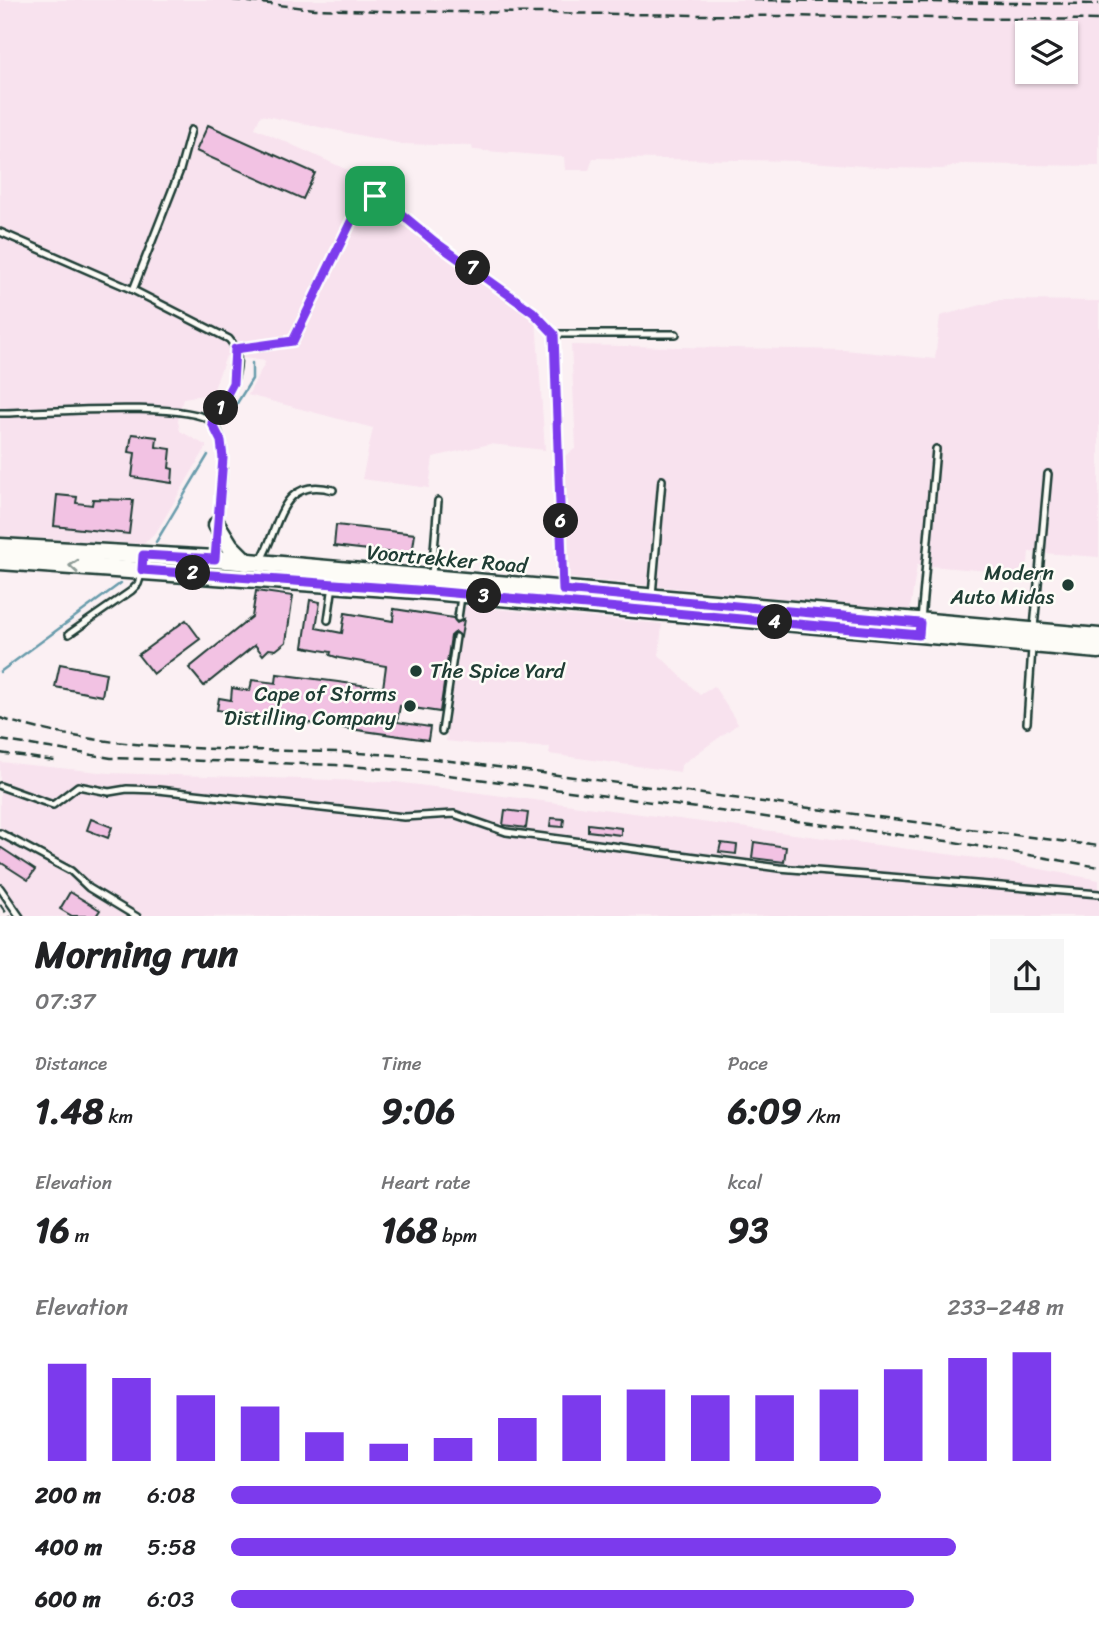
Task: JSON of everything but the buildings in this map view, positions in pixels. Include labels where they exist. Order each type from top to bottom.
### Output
[{"type":"main road","points":[[217,525],[230,546],[253,562]]},
{"type":"main road","name":"Voortrekker Road","points":[[0,547],[143,563]]},
{"type":"main road","name":"Voortrekker Road","points":[[0,561],[214,567],[1033,638],[1099,637]]},
{"type":"main road","name":"Voortrekker Road","points":[[214,567],[253,562],[334,577]]},
{"type":"main road","name":"Voortrekker Road","points":[[431,585],[462,594],[564,597]]},
{"type":"main road","name":"Voortrekker Road","points":[[1033,638],[1099,650]]},
{"type":"lane","points":[[133,290],[180,170],[191,130]]},
{"type":"lane","points":[[235,349],[293,341],[361,201],[375,196],[383,199],[435,242],[533,312],[554,334],[564,597]]},
{"type":"lane","points":[[0,232],[133,290],[224,336],[235,349],[233,383],[212,423]]},
{"type":"lane","points":[[554,334],[676,334]]},
{"type":"lane","points":[[0,414],[165,410],[195,415],[212,423],[222,449],[214,567]]},
{"type":"lane","points":[[920,629],[936,449]]},
{"type":"lane","points":[[1027,723],[1048,474]]},
{"type":"lane","points":[[651,604],[662,480]]},
{"type":"lane","points":[[253,562],[272,542],[287,502],[299,490],[319,487],[332,491]]},
{"type":"lane","points":[[431,585],[438,501]]},
{"type":"lane","points":[[69,634],[131,591],[138,584],[143,563]]},
{"type":"lane","points":[[328,620],[334,577]]},
{"type":"lane","points":[[458,618],[462,594]]},
{"type":"lane","points":[[442,731],[456,636]]},
{"type":"lane","points":[[0,786],[53,806],[78,786],[110,792],[127,789],[158,790],[397,816],[454,814],[506,832],[779,867],[1099,894]]},
{"type":"lane","points":[[0,833],[64,867],[89,888],[137,916]]},
{"type":"lane","points":[[0,888],[20,916]]},
{"type":"shaded area","points":[[0,0],[1099,0],[1099,166],[961,164],[943,169],[799,161],[593,158],[589,170],[565,170],[564,157],[473,150],[472,146],[402,144],[261,115],[255,128],[352,172],[376,207],[508,296],[536,319],[545,450],[490,444],[433,457],[429,488],[362,479],[373,428],[248,395],[266,361],[226,356],[212,394],[183,398],[178,421],[180,431],[207,446],[157,531],[143,544],[0,536]]},
{"type":"shaded area","points":[[1000,300],[1099,301],[1099,557],[1029,552],[1027,574],[917,565],[910,610],[568,578],[565,456],[576,448],[571,345],[845,350],[935,359],[940,316]]},
{"type":"shaded area","points":[[464,606],[662,624],[659,655],[700,695],[714,686],[738,724],[681,765],[680,772],[549,754],[550,747],[446,741]]},
{"type":"shaded area","points":[[0,762],[109,773],[396,782],[992,860],[1099,880],[1099,916],[13,916],[0,897]]},
{"type":"waterway","points":[[231,413],[252,379],[252,363]]},
{"type":"waterway","points":[[156,542],[208,455]]},
{"type":"waterway","points":[[0,672],[121,583]]},
{"type":"railway","points":[[233,0],[315,9],[380,11],[1099,20]]},
{"type":"railway","points":[[753,0],[1099,4]]},
{"type":"railway","points":[[0,718],[52,732],[105,741],[212,749],[428,758],[1099,846]]},
{"type":"railway","points":[[0,740],[111,758],[336,765],[425,772],[954,842],[1099,867]]},
{"type":"railway","points":[[0,753],[55,761]]},
{"type":"railway","points":[[0,904],[8,916]]},
{"type":"place","name":"Modern Auto Midas","points":[[1068,585]]},
{"type":"place","name":"The Spice Yard","points":[[416,671]]},
{"type":"place","name":"Cape of Storms Distilling Company","points":[[410,706]]},
{"type":"route","points":[[375,196],[383,199],[435,242],[533,312],[554,334],[563,590],[920,623],[919,635],[431,591],[142,570],[143,555],[215,559],[223,458],[221,441],[212,423],[233,383],[235,349],[293,341],[361,201],[365,197],[375,196]]}]
